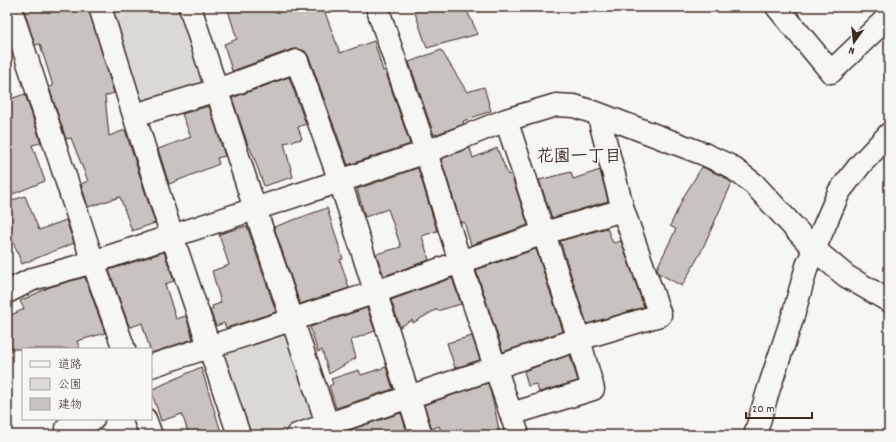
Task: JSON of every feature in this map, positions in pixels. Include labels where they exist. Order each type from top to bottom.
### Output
[{"type":"street","points":[[10,7],[124,348]]},
{"type":"street","points":[[101,7],[172,236],[239,435]]},
{"type":"street","points":[[190,7],[255,209],[329,430]]},
{"type":"street","points":[[377,7],[518,435]]},
{"type":"street","points":[[777,7],[830,72],[889,16]]},
{"type":"street","points":[[135,115],[217,90],[297,61],[340,181],[421,435]]},
{"type":"street","points":[[7,292],[33,279],[94,262],[340,181],[426,152],[506,120],[556,105],[574,106],[599,114],[704,154],[730,166],[754,184],[814,249],[846,276],[889,301]]},
{"type":"street","points":[[296,435],[329,430],[408,397],[579,340],[660,315],[623,210],[599,114]]},
{"type":"street","points":[[506,120],[579,340],[593,389],[511,414]]},
{"type":"street","points":[[755,435],[814,249],[839,192],[860,164],[889,134]]},
{"type":"street","points":[[152,366],[376,292],[544,233],[623,210]]},
{"type":"street","points":[[66,428],[90,420]]},
{"type":"street","points":[[145,420],[150,435]]},
{"type":"green space","points":[[123,7],[181,7],[206,86],[141,107],[111,11]]},
{"type":"green space","points":[[287,333],[317,423],[280,435],[245,435],[219,353]]},
{"type":"building","points":[[23,7],[88,7],[114,93],[105,96],[109,136],[125,130],[155,223],[132,231],[120,197],[88,207],[81,184],[88,181],[71,138],[66,139],[49,87],[53,86],[40,44],[35,45]]},
{"type":"building","points":[[227,7],[323,7],[340,53],[374,41],[383,71],[385,70],[410,144],[348,165],[309,57],[305,51],[293,49],[232,71],[224,44],[237,39]]},
{"type":"building","points":[[413,7],[465,7],[478,34],[427,48]]},
{"type":"building","points":[[441,50],[467,92],[484,87],[491,111],[463,121],[464,124],[434,135],[409,62]]},
{"type":"building","points":[[289,77],[306,124],[298,127],[302,139],[284,143],[293,177],[264,186],[232,98]]},
{"type":"building","points":[[25,94],[41,143],[32,145],[45,181],[13,194],[7,178],[7,100]]},
{"type":"building","points":[[209,106],[225,156],[217,158],[219,164],[169,184],[158,149],[191,137],[182,114]]},
{"type":"building","points":[[470,148],[473,158],[497,148],[508,175],[511,174],[528,225],[471,245],[464,222],[461,223],[441,159]]},
{"type":"building","points":[[702,167],[724,177],[732,183],[701,252],[682,286],[658,273],[657,268],[676,229],[670,226],[684,196]]},
{"type":"building","points":[[418,168],[437,231],[422,236],[429,260],[384,276],[376,254],[401,247],[388,209],[365,217],[357,189]]},
{"type":"building","points":[[600,170],[608,201],[552,218],[539,180],[571,172],[573,179]]},
{"type":"building","points":[[25,196],[39,230],[66,220],[74,243],[22,264],[7,227],[7,202]]},
{"type":"building","points":[[327,208],[343,259],[340,260],[349,288],[300,304],[274,227]]},
{"type":"building","points":[[247,226],[276,312],[226,328],[224,323],[216,326],[210,310],[213,309],[212,306],[221,303],[212,271],[229,265],[219,234]]},
{"type":"building","points":[[607,228],[613,243],[621,241],[644,307],[587,324],[560,241]]},
{"type":"building","points":[[536,249],[563,331],[503,352],[476,270]]},
{"type":"building","points":[[164,252],[174,281],[165,284],[176,319],[186,316],[193,339],[152,353],[152,348],[150,348],[142,323],[131,327],[129,326],[109,270]]},
{"type":"building","points":[[85,277],[105,333],[77,341],[80,348],[7,349],[7,317],[24,309],[20,301],[50,287]]},
{"type":"building","points":[[452,278],[461,304],[437,311],[437,309],[413,323],[412,320],[400,327],[391,300]]},
{"type":"building","points":[[367,308],[375,331],[351,340],[356,358],[329,374],[322,350],[318,352],[310,327]]},
{"type":"building","points":[[472,336],[480,360],[455,368],[447,343]]},
{"type":"building","points":[[570,355],[578,381],[539,392],[536,384],[528,386],[524,371]]},
{"type":"building","points":[[201,367],[222,435],[189,435],[182,414],[161,421],[152,390]]},
{"type":"building","points":[[386,367],[393,389],[336,408],[329,386],[333,384],[331,379],[359,370],[361,375]]},
{"type":"building","points":[[488,383],[500,435],[443,435],[439,426],[432,429],[424,405]]},
{"type":"building","points":[[401,413],[408,435],[345,435],[344,432]]},
{"type":"district","name":"花園一丁目","points":[[579,158]]}]
